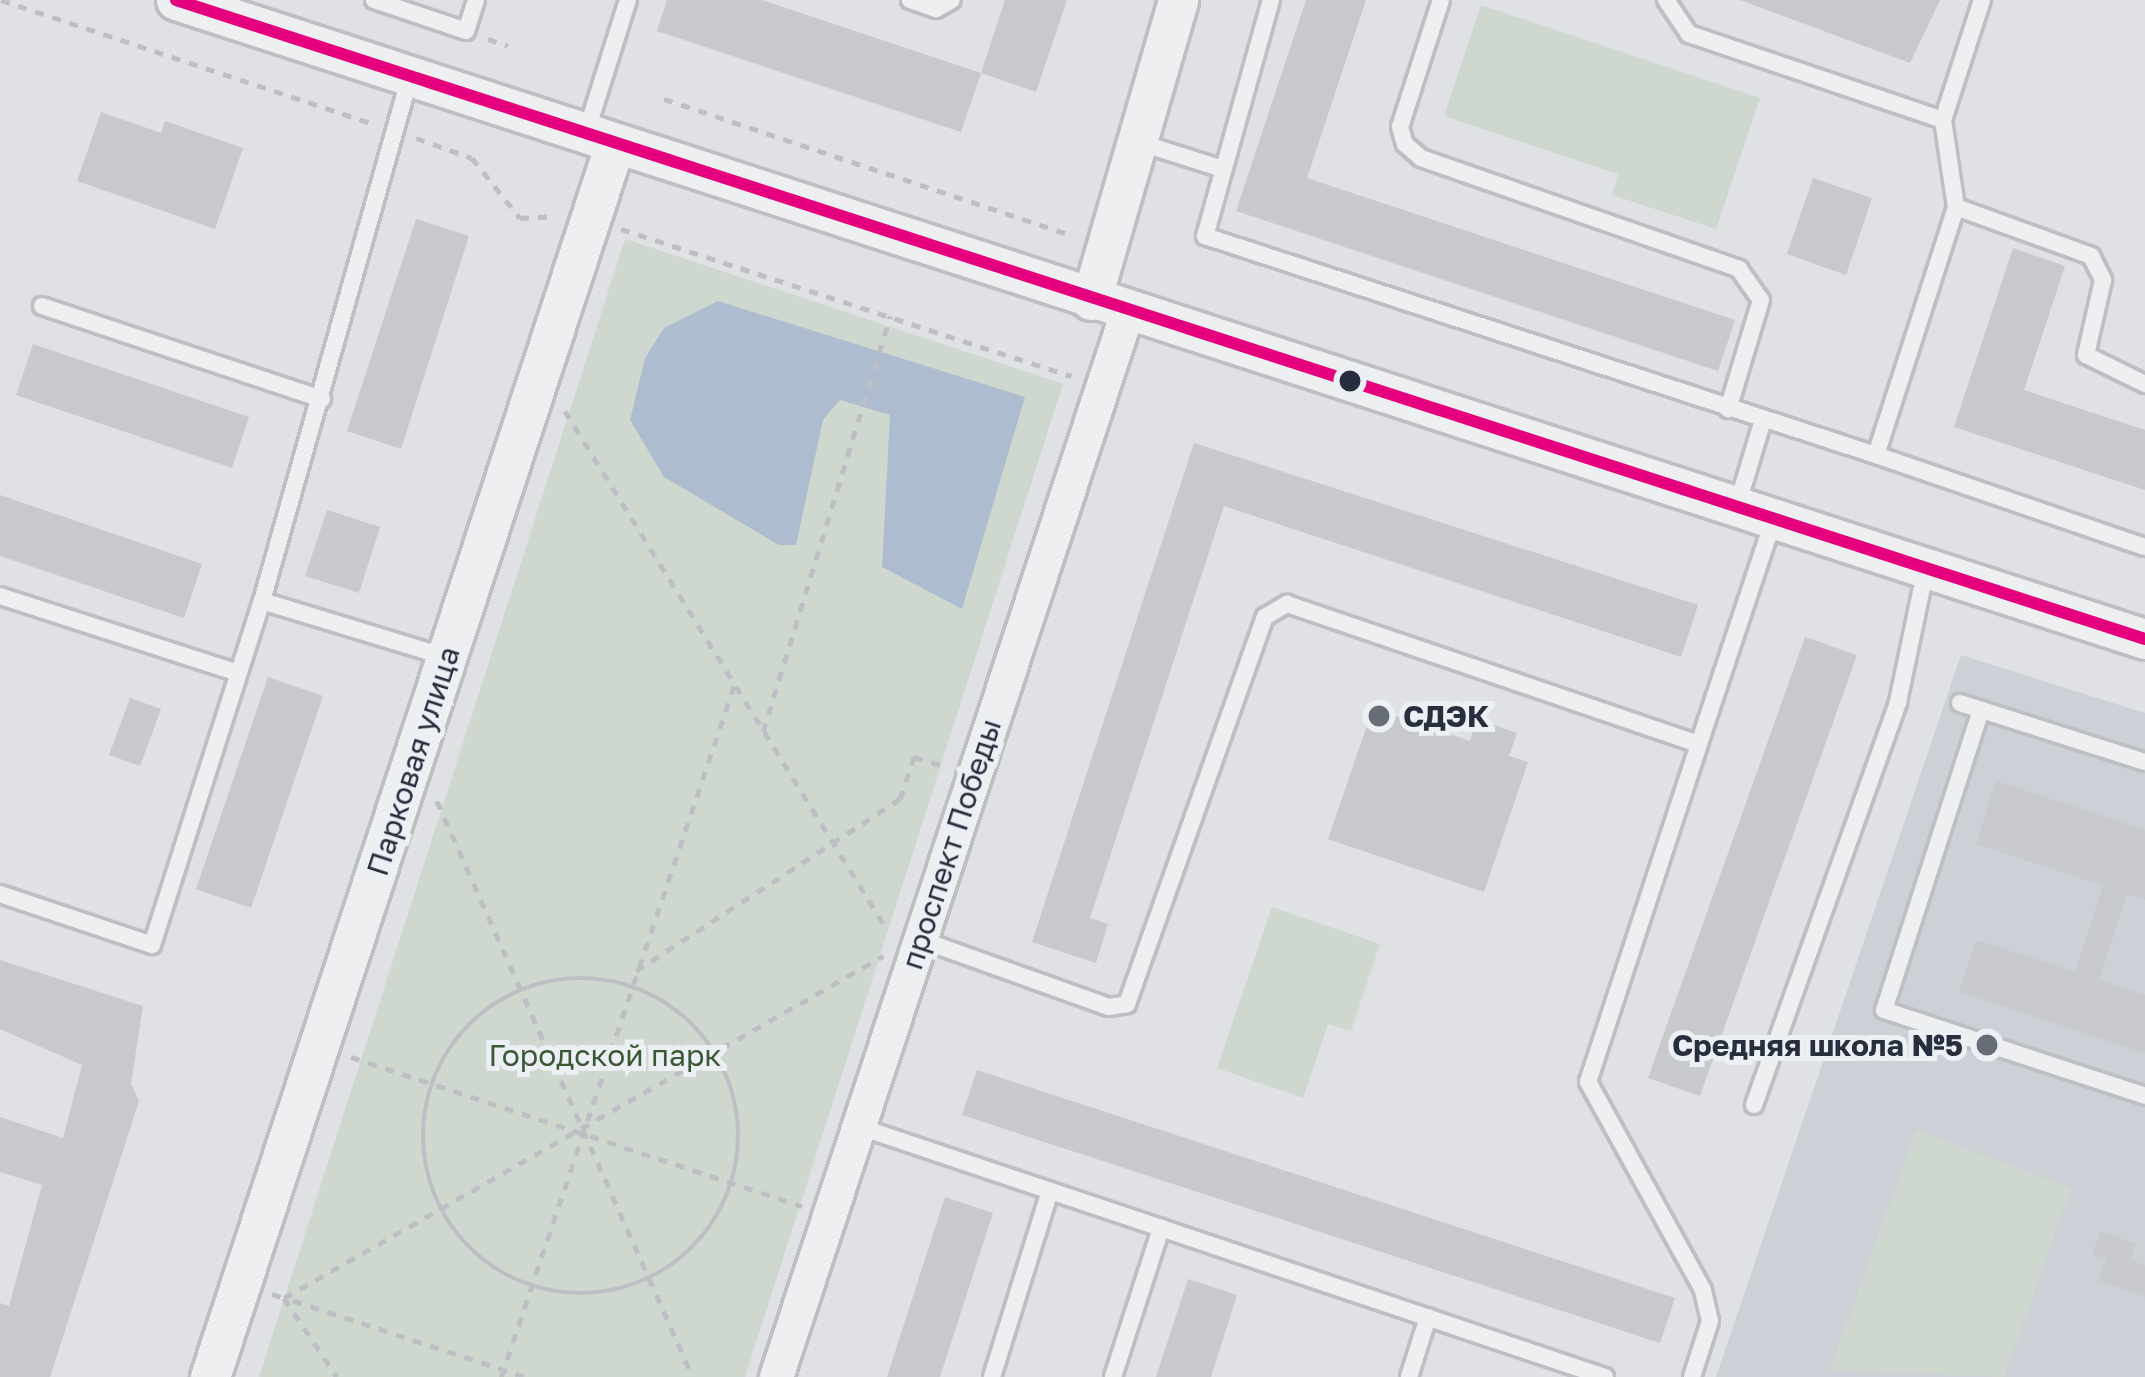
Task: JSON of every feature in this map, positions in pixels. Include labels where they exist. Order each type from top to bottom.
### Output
[{"type":"street","points":[[1109,306],[1106,247],[1178,0]]},
{"type":"street","points":[[183,1],[1109,306],[2145,639]]},
{"type":"street","name":"Парковая улица","points":[[210,1377],[340,1053],[446,658],[600,139]]},
{"type":"street","name":"проспект Победы","points":[[776,1377],[857,1126],[902,944],[1109,306]]},
{"type":"lane","points":[[374,0],[466,31],[476,0]]},
{"type":"lane","points":[[600,139],[628,0]]},
{"type":"lane","points":[[910,0],[936,9],[952,0]]},
{"type":"lane","points":[[1271,0],[1201,223],[1219,244],[1876,455],[2145,547]]},
{"type":"lane","points":[[1441,0],[1400,127],[1405,144],[1421,158],[1739,269],[1761,300],[1728,409]]},
{"type":"lane","points":[[1666,0],[1689,34],[1943,120]]},
{"type":"lane","points":[[1876,455],[1956,207],[1943,120],[1982,0]]},
{"type":"lane","points":[[0,894],[152,945],[322,399],[410,76]]},
{"type":"lane","points":[[1136,142],[1217,167]]},
{"type":"lane","points":[[1956,207],[2091,256],[2103,280],[2086,355],[2145,384]]},
{"type":"lane","points":[[42,306],[322,399]]},
{"type":"lane","points":[[1692,1377],[1708,1306],[1588,1082],[1699,744],[1755,513],[1763,420]]},
{"type":"lane","points":[[1754,1105],[1898,702],[1926,568]]},
{"type":"lane","points":[[0,596],[238,673]]},
{"type":"lane","points":[[262,601],[446,658]]},
{"type":"lane","points":[[902,944],[1109,1007],[1127,1004],[1265,617],[1287,604],[1699,744]]},
{"type":"lane","points":[[1960,703],[2145,762]]},
{"type":"lane","points":[[1981,710],[1884,1010],[2145,1096]]},
{"type":"lane","points":[[857,1126],[1605,1377]]},
{"type":"lane","points":[[992,1377],[1050,1191]]},
{"type":"lane","points":[[1112,1377],[1161,1228]]},
{"type":"lane","points":[[1409,1377],[1428,1317]]},
{"type":"path","points":[[1,0],[472,158],[520,218],[554,216]]},
{"type":"path","points":[[664,99],[1106,247]]},
{"type":"path","points":[[612,250],[619,229],[1075,377]]},
{"type":"path","points":[[763,732],[890,316]]},
{"type":"path","points":[[284,1298],[581,1133],[902,944],[833,843],[562,405],[554,426]]},
{"type":"path","points":[[503,1374],[734,686]]},
{"type":"path","points":[[637,971],[900,799],[914,757],[951,769]]},
{"type":"path","points":[[426,815],[434,794],[693,1377]]},
{"type":"path","points":[[563,979],[631,988],[688,1020],[717,1055],[734,1097],[732,1183],[711,1227],[648,1279],[598,1294],[532,1286],[473,1252],[442,1210],[422,1131],[431,1084],[481,1013],[518,991],[563,979]]},
{"type":"path","points":[[340,1053],[808,1208]]},
{"type":"path","points":[[270,1293],[277,1271]]},
{"type":"path","points":[[284,1298],[503,1374],[524,1377]]},
{"type":"path","points":[[284,1298],[337,1377]]},
{"type":"shaded area","name":"Средняя школа №5","points":[[1961,655],[2145,713],[2145,1377],[1716,1377]]},
{"type":"green space","points":[[1481,5],[1760,98],[1716,229],[1612,195],[1618,174],[1444,116]]},
{"type":"green space","name":"Городской парк","points":[[625,239],[1063,384],[745,1377],[259,1377]]},
{"type":"green space","points":[[1272,907],[1380,944],[1351,1031],[1328,1024],[1303,1098],[1217,1068]]},
{"type":"green space","points":[[1916,1130],[2071,1188],[2004,1377],[1830,1370]]},
{"type":"water","points":[[718,301],[1025,397],[962,609],[882,567],[890,415],[840,400],[823,420],[796,545],[779,545],[664,477],[630,420],[645,358],[664,328]]},
{"type":"building","points":[[667,0],[762,0],[981,73],[961,132],[657,31]]},
{"type":"building","points":[[1005,0],[1067,0],[1036,92],[981,73]]},
{"type":"building","points":[[1306,0],[1366,0],[1307,178],[1735,320],[1718,371],[1236,211]]},
{"type":"building","points":[[1740,0],[1940,0],[1910,63]]},
{"type":"building","points":[[101,112],[161,133],[165,121],[243,148],[215,229],[77,181]]},
{"type":"building","points":[[1813,178],[1872,198],[1846,275],[1787,254]]},
{"type":"building","points":[[416,219],[469,236],[401,449],[347,431]]},
{"type":"building","points":[[2013,248],[2065,266],[2024,390],[2145,430],[2145,490],[1954,427]]},
{"type":"building","points":[[33,344],[249,417],[232,468],[16,395]]},
{"type":"building","points":[[1194,443],[1698,605],[1681,657],[1224,506],[1090,918],[1108,924],[1096,963],[1032,942]]},
{"type":"building","points":[[0,495],[202,564],[184,618],[0,556]]},
{"type":"building","points":[[327,510],[380,527],[359,593],[305,576]]},
{"type":"building","points":[[1805,637],[1857,655],[1700,1096],[1648,1078]]},
{"type":"building","points":[[268,677],[323,696],[251,908],[196,889]]},
{"type":"building","points":[[130,698],[161,709],[140,766],[109,755]]},
{"type":"building","points":[[1373,708],[1470,741],[1477,719],[1517,733],[1509,756],[1528,762],[1484,892],[1328,839]]},
{"type":"building","points":[[1996,781],[2145,830],[2145,900],[2127,894],[2099,980],[2145,995],[2145,1053],[1959,992],[1976,940],[2075,972],[2103,886],[1976,844]]},
{"type":"building","points":[[0,960],[143,1006],[131,1084],[139,1101],[50,1377],[0,1377],[0,1303],[9,1306],[42,1185],[0,1172],[0,1117],[63,1138],[82,1065],[0,1029]]},
{"type":"building","points":[[977,1070],[1675,1298],[1660,1343],[962,1115]]},
{"type":"building","points":[[945,1197],[993,1213],[940,1377],[887,1377]]},
{"type":"building","points":[[2101,1231],[2136,1244],[2130,1260],[2145,1266],[2145,1297],[2098,1280],[2106,1259],[2092,1254]]},
{"type":"building","points":[[1188,1279],[1237,1295],[1211,1377],[1156,1377]]},
{"type":"transit line","points":[[176,0],[2145,639]]},
{"type":"place","name":"СДЭК","points":[[1379,716]]},
{"type":"place","name":"Средняя школа №5","points":[[1987,1045]]}]
